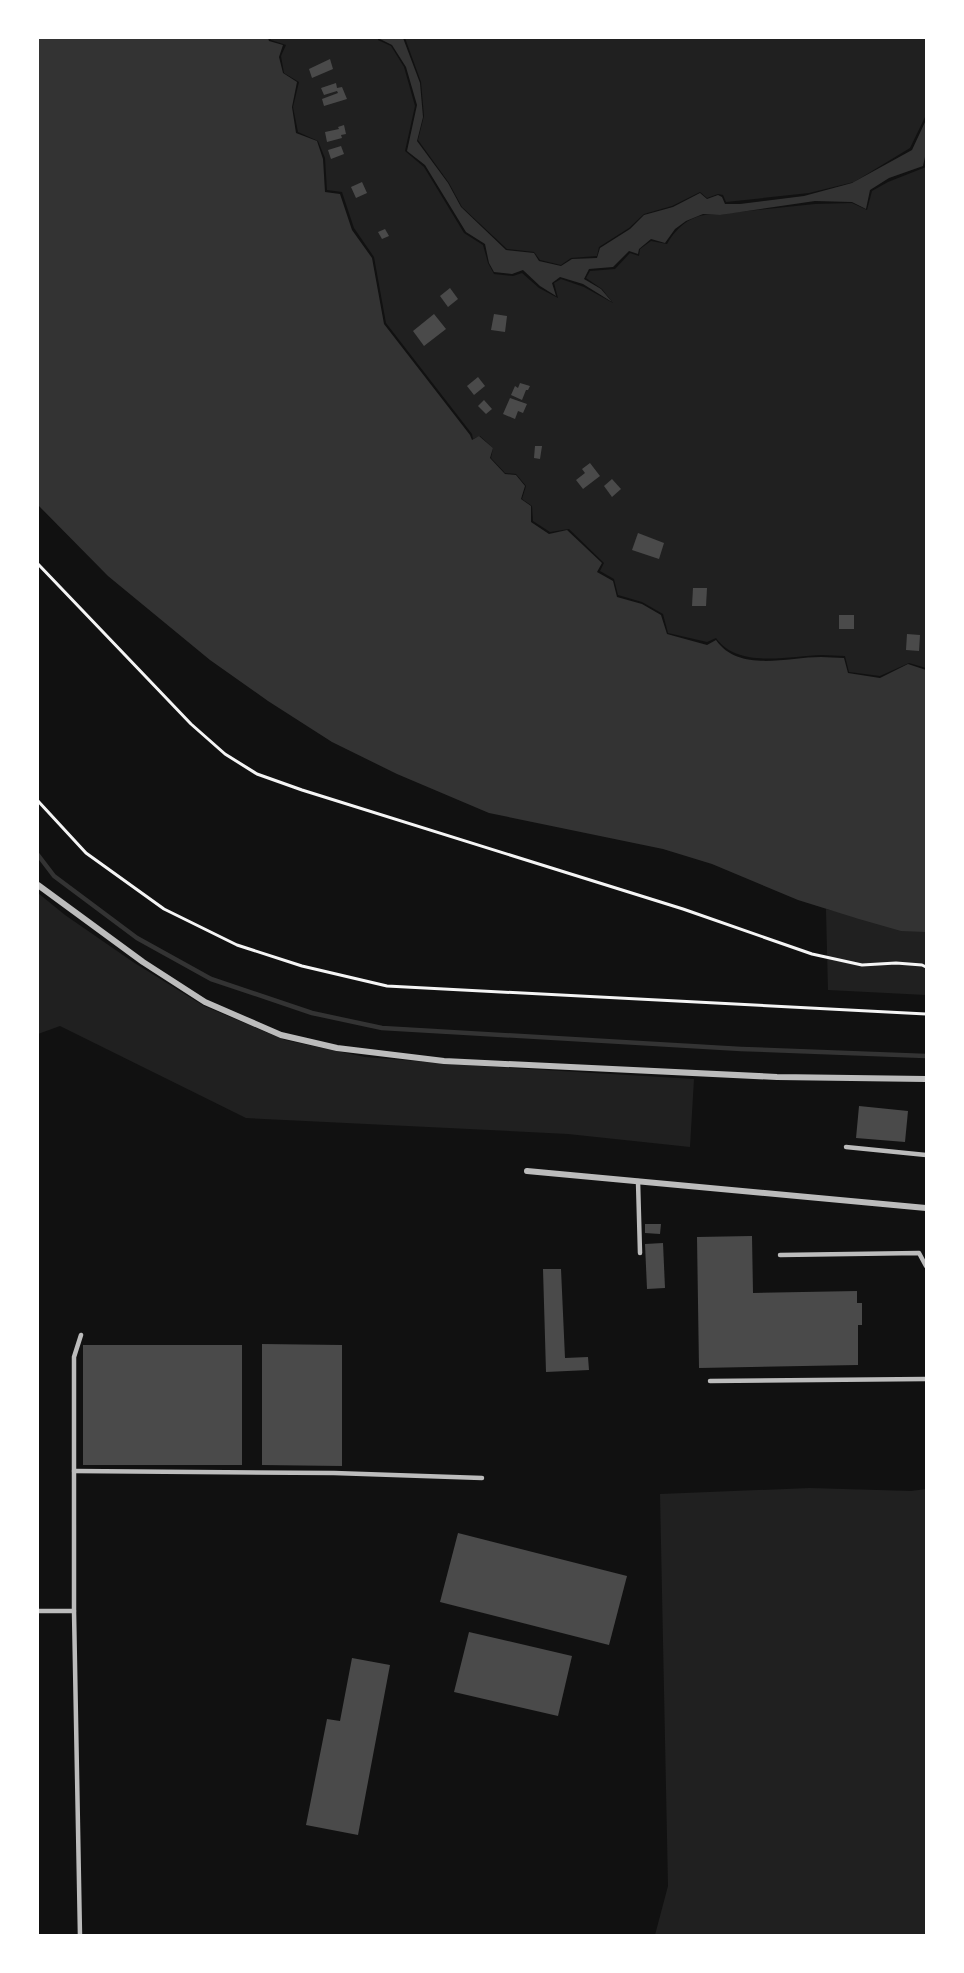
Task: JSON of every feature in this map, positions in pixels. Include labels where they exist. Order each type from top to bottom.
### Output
[{"type":"street","points":[[38,885],[143,962],[205,1002],[281,1035],[337,1048],[444,1061],[777,1077],[927,1079]]},
{"type":"street","points":[[527,1171],[927,1208]]},
{"type":"lane","points":[[846,1147],[927,1155]]},
{"type":"lane","points":[[639,1181],[640,1253]]},
{"type":"lane","points":[[780,1256],[919,1253],[927,1266]]},
{"type":"lane","points":[[80,1935],[74,1611],[74,1357],[81,1335]]},
{"type":"lane","points":[[710,1382],[927,1379]]},
{"type":"lane","points":[[74,1472],[334,1473],[482,1478]]},
{"type":"lane","points":[[38,1611],[74,1611]]},
{"type":"path","points":[[38,564],[190,724],[225,754],[258,774],[302,790],[683,909],[812,954],[862,965],[896,963],[927,967]]},
{"type":"path","points":[[38,801],[86,853],[164,909],[237,945],[323,971],[387,986],[927,1014]]},
{"type":"shaded area","points":[[38,38],[268,38],[269,41],[283,45],[279,57],[283,73],[297,82],[292,107],[296,133],[317,141],[323,159],[325,192],[340,194],[352,230],[372,258],[384,324],[472,440],[479,436],[493,448],[490,458],[505,474],[516,475],[525,486],[521,499],[531,506],[531,522],[549,534],[567,530],[602,563],[597,572],[613,581],[617,597],[642,604],[661,615],[667,634],[707,645],[716,640],[737,657],[750,660],[844,658],[848,673],[880,678],[908,664],[926,670],[926,932],[901,931],[798,900],[712,864],[663,849],[489,813],[397,774],[332,742],[268,701],[210,660],[108,576],[38,505]]},
{"type":"shaded area","points":[[270,38],[378,38],[391,46],[404,67],[415,106],[405,151],[424,167],[464,233],[483,245],[494,274],[513,276],[522,273],[539,288],[558,298],[554,283],[561,279],[584,287],[613,303],[602,289],[586,278],[590,271],[615,269],[630,253],[639,256],[640,249],[651,241],[667,244],[683,225],[693,218],[815,204],[852,203],[867,210],[872,191],[926,167],[926,668],[909,663],[880,676],[849,672],[845,656],[822,655],[765,659],[737,654],[726,648],[716,638],[707,642],[668,633],[663,614],[642,602],[618,595],[614,579],[600,571],[604,563],[569,529],[550,532],[533,521],[532,506],[522,499],[526,486],[516,474],[505,473],[491,458],[493,448],[480,436],[473,439],[472,434],[386,323],[374,257],[354,228],[342,192],[327,190],[325,158],[318,141],[298,132],[293,107],[299,82],[284,73],[281,56],[286,45]]},
{"type":"shaded area","points":[[380,38],[403,38],[420,83],[423,117],[417,141],[448,183],[461,207],[506,250],[534,253],[539,261],[561,266],[572,259],[597,258],[600,248],[630,229],[644,215],[673,207],[700,193],[707,199],[718,195],[722,197],[725,204],[740,204],[804,196],[852,183],[912,150],[926,120],[926,152],[923,166],[889,178],[870,190],[866,209],[852,202],[815,201],[720,215],[703,214],[686,221],[675,229],[665,243],[651,239],[639,249],[638,254],[629,251],[613,267],[589,269],[584,279],[601,289],[612,302],[583,284],[560,277],[552,283],[556,296],[540,286],[523,270],[512,274],[494,272],[489,263],[485,244],[466,232],[425,165],[407,151],[417,105],[406,67],[392,45]]},
{"type":"shaded area","points":[[405,38],[926,38],[926,115],[910,148],[854,182],[809,193],[726,202],[723,195],[718,194],[707,198],[700,192],[672,206],[644,214],[629,228],[599,247],[597,256],[571,258],[561,265],[540,260],[534,252],[507,249],[462,207],[449,183],[418,140],[424,116],[421,82]]},
{"type":"shaded area","points":[[38,893],[65,915],[133,962],[204,1006],[285,1040],[365,1057],[694,1079],[690,1147],[568,1134],[246,1118],[60,1026],[38,1034]]},
{"type":"shaded area","points":[[826,909],[926,931],[926,995],[828,990]]},
{"type":"shaded area","points":[[810,1488],[911,1491],[926,1489],[926,1935],[655,1935],[668,1886],[660,1494]]},
{"type":"building","points":[[330,59],[333,69],[312,78],[309,69]]},
{"type":"building","points":[[336,83],[337,88],[342,87],[347,99],[324,106],[322,99],[338,93],[337,91],[324,95],[321,88]]},
{"type":"building","points":[[344,125],[346,134],[341,135],[342,138],[327,142],[325,132],[339,129],[338,127]]},
{"type":"building","points":[[341,146],[344,154],[331,159],[328,150]]},
{"type":"building","points":[[362,182],[367,193],[356,198],[351,187]]},
{"type":"building","points":[[385,229],[389,236],[382,239],[378,232]]},
{"type":"building","points":[[450,288],[458,299],[448,307],[440,296]]},
{"type":"building","points":[[434,314],[446,329],[424,346],[413,331]]},
{"type":"building","points":[[494,314],[507,316],[505,332],[491,330]]},
{"type":"building","points":[[478,377],[485,386],[474,395],[467,386]]},
{"type":"building","points":[[520,383],[530,386],[522,400],[511,395],[515,386],[518,388]]},
{"type":"building","points":[[510,398],[527,404],[523,413],[518,411],[515,419],[503,414]]},
{"type":"building","points":[[484,400],[492,409],[486,414],[478,406]]},
{"type":"building","points":[[535,446],[542,446],[540,459],[534,458]]},
{"type":"building","points":[[590,463],[600,476],[583,489],[576,480],[585,473],[582,469]]},
{"type":"building","points":[[612,479],[621,489],[612,497],[604,486]]},
{"type":"building","points":[[638,533],[664,543],[659,559],[632,550]]},
{"type":"building","points":[[693,588],[707,588],[706,606],[692,606]]},
{"type":"building","points":[[839,615],[854,615],[854,629],[839,629]]},
{"type":"building","points":[[907,634],[920,635],[919,651],[906,650]]},
{"type":"building","points":[[859,1106],[908,1111],[905,1142],[856,1138]]},
{"type":"building","points":[[645,1224],[661,1224],[660,1234],[645,1233]]},
{"type":"building","points":[[752,1236],[753,1293],[857,1291],[857,1303],[862,1303],[862,1325],[858,1325],[858,1365],[699,1368],[697,1237]]},
{"type":"building","points":[[663,1243],[665,1288],[647,1289],[645,1244]]},
{"type":"building","points":[[543,1269],[561,1269],[565,1358],[588,1357],[589,1370],[546,1372]]},
{"type":"building","points":[[262,1344],[342,1345],[342,1466],[262,1465]]},
{"type":"building","points":[[83,1345],[242,1345],[242,1465],[83,1465]]},
{"type":"building","points":[[458,1533],[627,1576],[609,1645],[440,1602]]},
{"type":"building","points":[[469,1632],[572,1656],[558,1716],[454,1692]]},
{"type":"building","points":[[352,1658],[390,1665],[358,1835],[306,1825],[327,1719],[340,1721]]},
{"type":"waterway","points":[[38,855],[54,876],[137,938],[211,979],[312,1013],[382,1028],[741,1049],[926,1056]]}]
